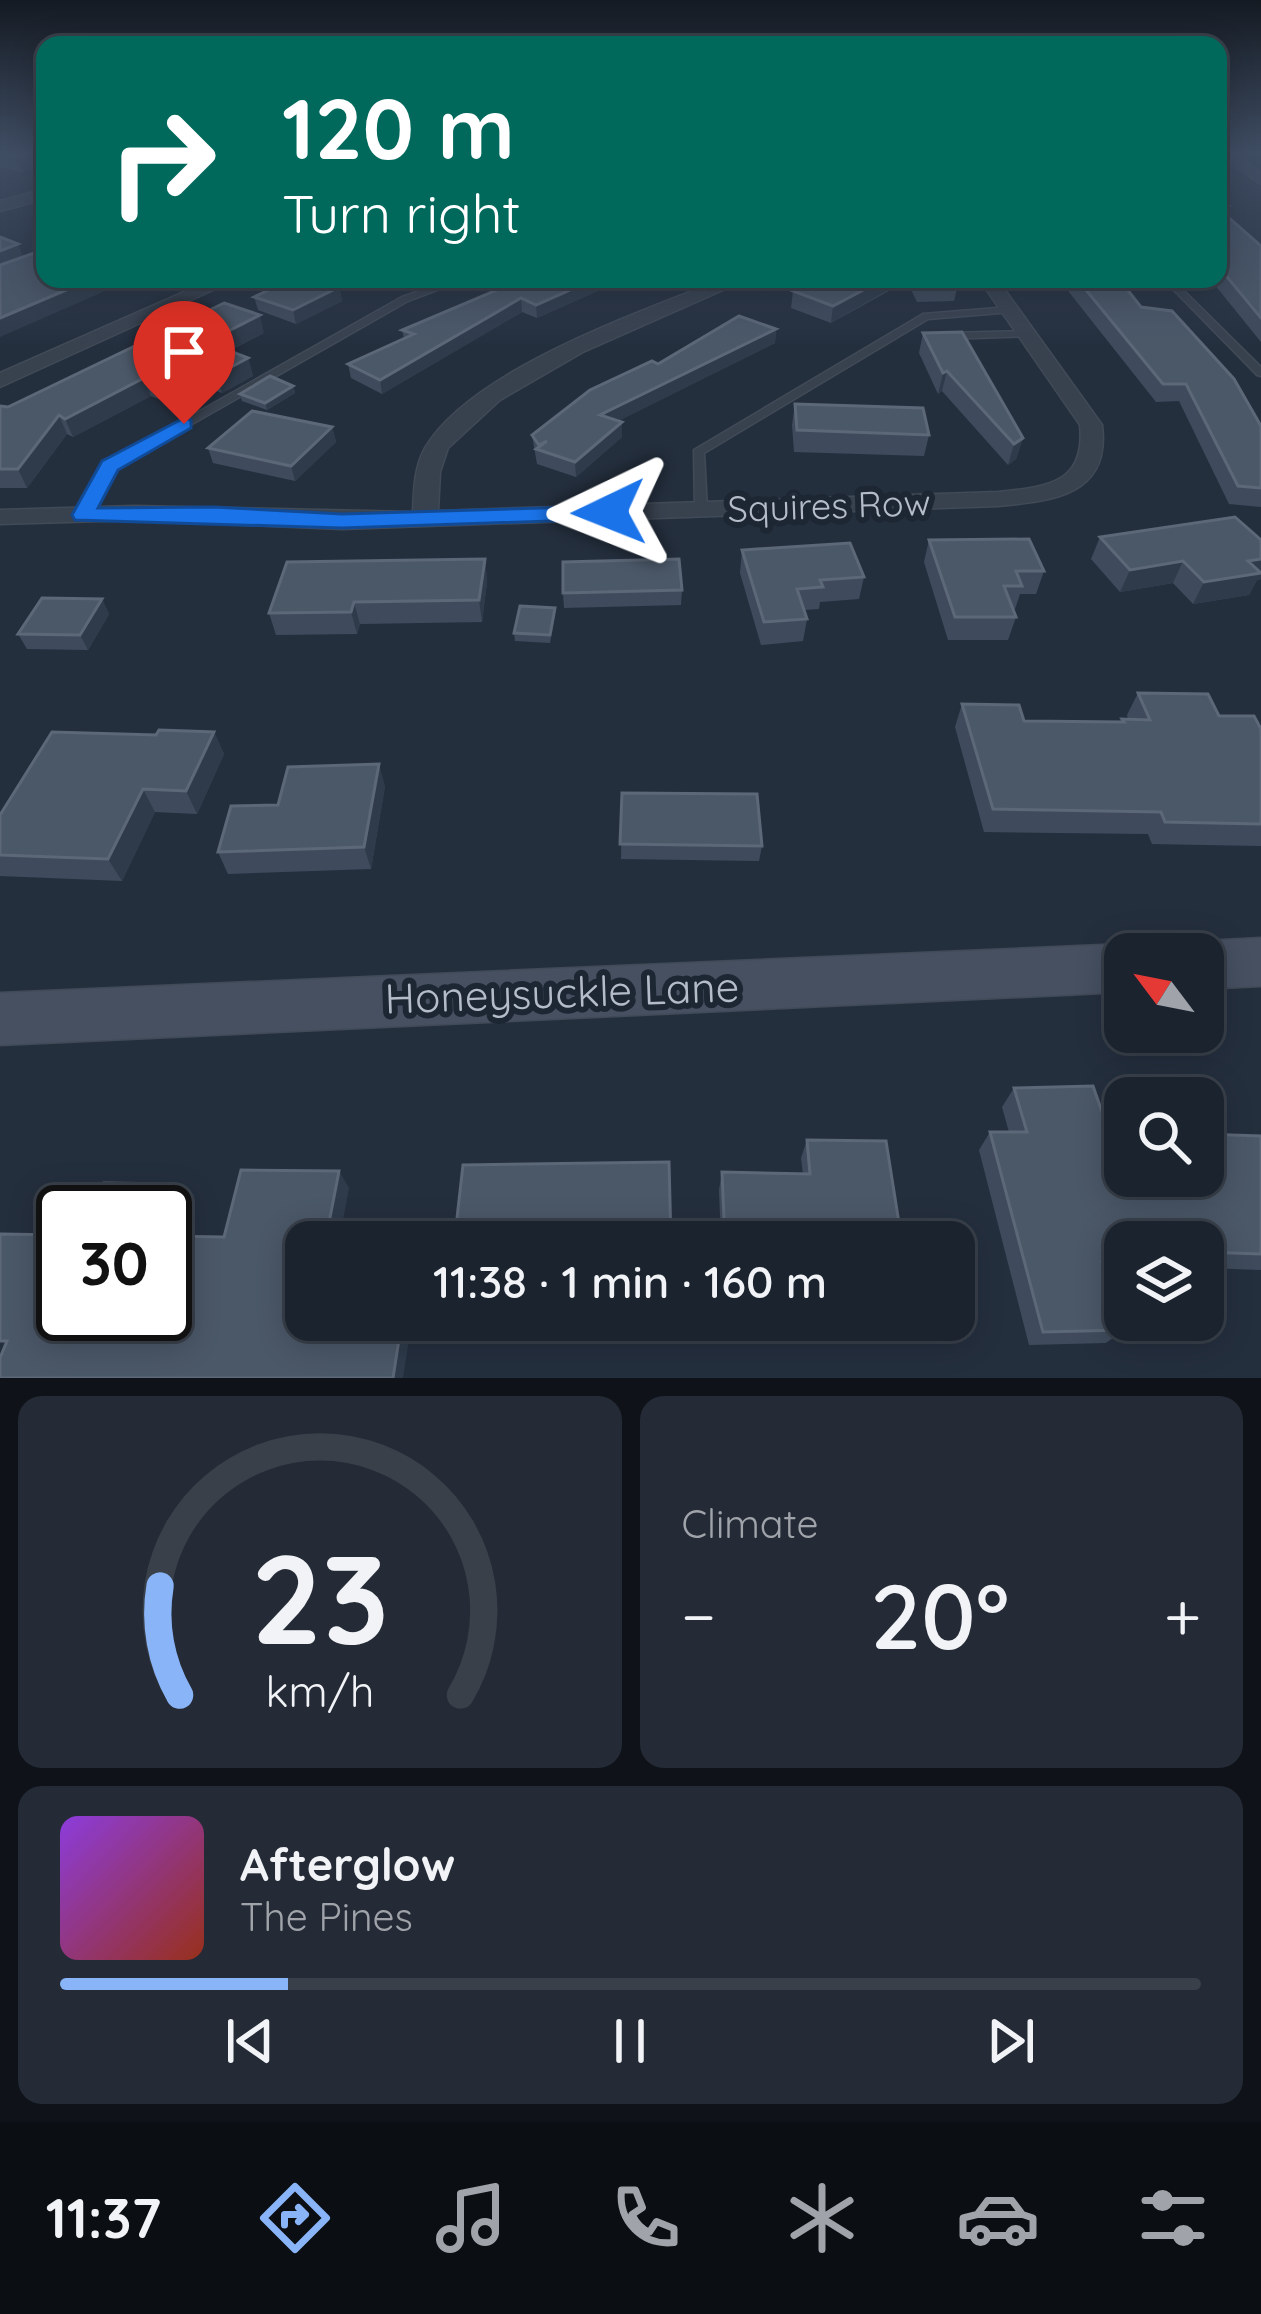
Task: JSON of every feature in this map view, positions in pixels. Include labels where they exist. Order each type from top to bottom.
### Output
[{"type":"street","points":[[0,381],[209,288]]},
{"type":"street","points":[[425,519],[426,475],[438,445],[496,395],[612,332],[717,288]]},
{"type":"street","points":[[994,288],[1026,334]]},
{"type":"street","name":"Squires Row","points":[[0,518],[425,519],[1029,496],[1068,486],[1090,466],[1096,444],[1090,425],[1026,334]]},
{"type":"street","points":[[1224,963],[1261,962]]},
{"type":"street","name":"Honeysuckle Lane","points":[[0,1018],[1104,969]]},
{"type":"lane","points":[[83,515],[110,466],[405,299],[436,288]]},
{"type":"lane","points":[[1176,288],[1261,373]]},
{"type":"lane","points":[[701,509],[698,452],[926,316],[1009,310]]},
{"type":"lane","points":[[933,343],[941,336],[1026,334]]},
{"type":"building","points":[[1227,218],[1261,246],[1261,318],[1227,277]]},
{"type":"building","points":[[0,237],[18,244],[0,251]]},
{"type":"building","points":[[36,252],[36,288],[71,288],[0,318],[0,265]]},
{"type":"building","points":[[273,288],[337,288],[293,310],[254,297]]},
{"type":"building","points":[[502,288],[575,288],[536,305],[521,298],[380,380],[348,364],[414,334],[402,330]]},
{"type":"building","points":[[800,288],[867,288],[833,306],[793,291]]},
{"type":"building","points":[[1084,288],[1126,288],[1141,307],[1172,311],[1234,379],[1261,426],[1261,488],[1238,486],[1186,384],[1163,384]]},
{"type":"building","points":[[224,303],[260,315],[207,342],[248,358],[216,375],[189,366],[157,383],[144,378],[65,419],[59,415],[18,469],[0,469],[0,406],[8,407]]},
{"type":"building","points":[[739,316],[776,329],[600,415],[622,422],[575,462],[536,449],[547,441],[539,445],[532,435],[590,390],[652,361],[658,364]]},
{"type":"building","points":[[962,332],[1023,438],[1014,444],[947,371],[943,373],[923,333]]},
{"type":"building","points":[[270,376],[293,386],[265,403],[240,394]]},
{"type":"building","points":[[795,404],[923,408],[929,435],[797,430]]},
{"type":"building","points":[[252,411],[332,427],[291,466],[208,448]]},
{"type":"building","points":[[1235,517],[1261,540],[1261,559],[1248,561],[1261,573],[1204,582],[1183,561],[1130,570],[1100,537]]},
{"type":"building","points":[[1029,539],[1044,571],[1016,571],[1022,586],[1004,586],[1016,617],[955,617],[929,540]]},
{"type":"building","points":[[850,543],[864,577],[820,580],[823,587],[797,589],[807,619],[764,622],[742,550]]},
{"type":"building","points":[[485,559],[479,600],[354,602],[351,612],[269,613],[287,562]]},
{"type":"building","points":[[679,559],[682,590],[563,593],[563,562]]},
{"type":"building","points":[[42,598],[102,599],[80,635],[18,634]]},
{"type":"building","points":[[520,606],[555,608],[550,635],[514,633]]},
{"type":"building","points":[[1138,693],[1208,694],[1219,716],[1254,716],[1261,729],[1261,824],[1165,822],[1161,812],[993,809],[962,704],[1019,705],[1024,721],[1150,720]]},
{"type":"building","points":[[159,730],[214,732],[186,791],[143,789],[108,859],[0,855],[0,815],[52,732],[156,735]]},
{"type":"building","points":[[379,764],[364,847],[218,852],[231,806],[278,805],[288,767]]},
{"type":"building","points":[[622,793],[757,794],[762,846],[620,844]]},
{"type":"building","points":[[1093,1086],[1104,1117],[1104,1197],[1224,1197],[1224,1135],[1261,1136],[1261,1254],[1224,1253],[1224,1221],[1104,1221],[1104,1330],[1043,1332],[990,1132],[1027,1132],[1014,1088]]},
{"type":"building","points":[[807,1140],[886,1141],[899,1221],[724,1221],[722,1172],[810,1174]]},
{"type":"building","points":[[669,1162],[670,1221],[457,1221],[463,1165]]},
{"type":"building","points":[[241,1170],[339,1171],[329,1221],[285,1221],[285,1341],[399,1341],[393,1378],[0,1378],[0,1358],[7,1341],[0,1341],[0,1234],[36,1235],[36,1341],[192,1341],[192,1236],[224,1237]]},
{"type":"building","points":[[104,1183],[175,1184],[175,1185]]},
{"type":"route","points":[[184,424],[110,466],[83,515],[214,514],[342,521],[609,512]]}]
